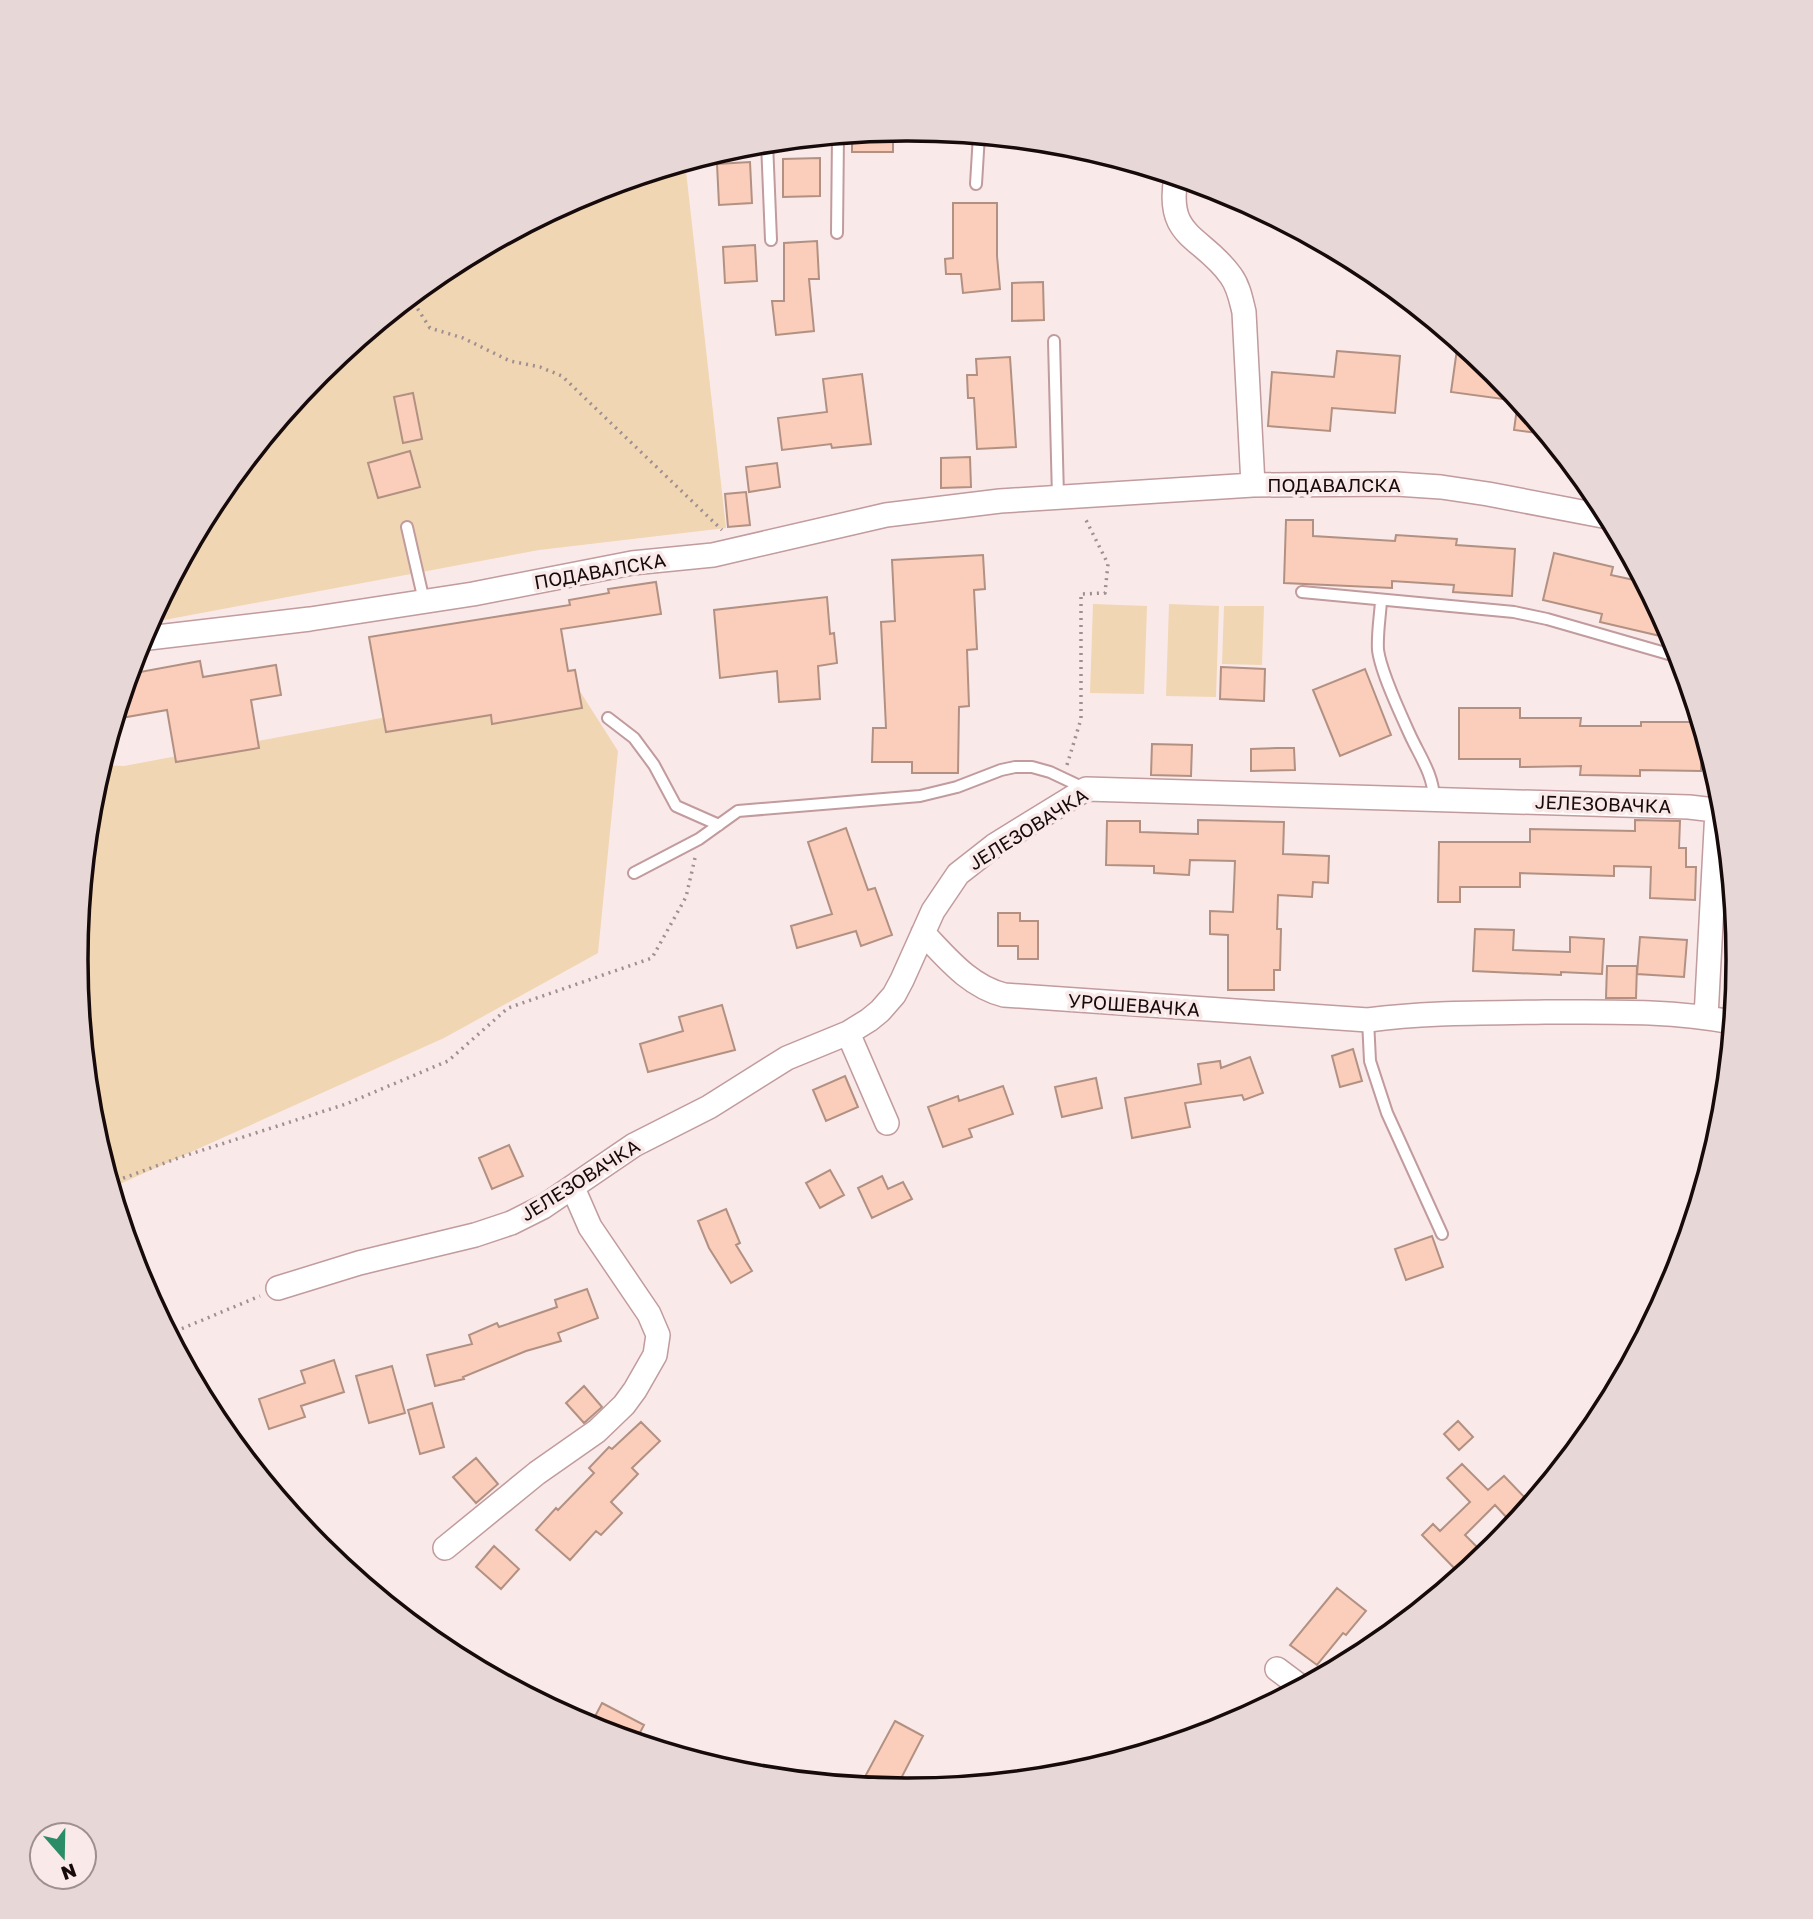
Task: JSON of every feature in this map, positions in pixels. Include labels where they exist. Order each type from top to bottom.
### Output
[{"type":"street","points":[[1175,186],[1173,207],[1178,221],[1231,276],[1244,312],[1253,485]]},
{"type":"street","name":"ПОДАВАЛСКА","points":[[154,637],[310,619],[499,589],[632,563],[741,549],[886,515],[1000,501],[1253,485],[1359,484],[1441,487],[1593,514]]},
{"type":"street","name":"ЈЕЛЕЗОВАЧКА","points":[[278,1288],[359,1262],[493,1230],[526,1216],[573,1188],[613,1157],[709,1107],[787,1058],[848,1033],[880,1011],[894,995],[940,898],[969,864],[1086,789],[1711,804]]},
{"type":"street","points":[[1706,1017],[1717,847]]},
{"type":"street","name":"УРОШЕВАЧКА","points":[[923,933],[970,980],[988,991],[1004,995],[1368,1020],[1421,1013],[1608,1012],[1723,1020]]},
{"type":"street","points":[[848,1033],[887,1123]]},
{"type":"street","points":[[444,1548],[537,1473],[597,1431],[629,1398],[655,1355],[658,1335],[649,1314],[590,1227],[573,1188]]},
{"type":"street","points":[[1277,1669],[1293,1681]]},
{"type":"lane","points":[[837,233],[838,144]]},
{"type":"lane","points":[[976,184],[978,144]]},
{"type":"lane","points":[[767,153],[771,240]]},
{"type":"lane","points":[[1054,341],[1058,497]]},
{"type":"lane","points":[[407,527],[424,601]]},
{"type":"lane","points":[[1302,592],[1514,612],[1666,653]]},
{"type":"lane","points":[[1381,601],[1378,640],[1380,658],[1412,738],[1429,771],[1434,798]]},
{"type":"lane","points":[[608,718],[635,738],[654,765],[676,806],[719,825]]},
{"type":"lane","points":[[634,873],[699,839],[738,811],[920,796],[1016,767],[1032,767],[1064,777],[1086,789]]},
{"type":"lane","points":[[1368,1020],[1370,1061],[1387,1112],[1442,1234]]},
{"type":"path","points":[[415,305],[430,328],[464,338],[510,360],[540,367],[562,376],[741,549]]},
{"type":"path","points":[[1058,497],[1085,517],[1108,564],[1105,593],[1081,594],[1080,719],[1064,777]]},
{"type":"path","points":[[118,1181],[181,1157],[346,1104],[448,1061],[508,1008],[652,958],[686,897],[699,839]]},
{"type":"path","points":[[177,1331],[278,1288]]},
{"type":"shaded area","points":[[686,171],[726,528],[539,550],[161,620],[197,550],[257,461],[327,380],[366,344],[451,279],[497,250],[593,203]]},
{"type":"shaded area","points":[[1093,604],[1147,606],[1144,694],[1090,693]]},
{"type":"shaded area","points":[[1169,604],[1219,606],[1216,697],[1166,696]]},
{"type":"shaded area","points":[[1224,606],[1264,606],[1262,665],[1222,664]]},
{"type":"shaded area","points":[[574,682],[618,751],[598,953],[444,1038],[119,1184],[103,1119],[95,1066],[89,1013],[88,960],[89,906],[103,800],[111,765],[124,766]]},
{"type":"building","points":[[893,141],[893,152],[852,152],[852,142]]},
{"type":"building","points":[[820,158],[820,196],[783,197],[783,159]]},
{"type":"building","points":[[750,162],[752,203],[719,205],[717,164]]},
{"type":"building","points":[[953,203],[997,203],[1000,289],[963,293],[961,274],[946,274],[945,259],[953,258]]},
{"type":"building","points":[[817,241],[819,279],[809,279],[814,331],[776,335],[772,301],[784,301],[784,243]]},
{"type":"building","points":[[755,245],[757,281],[725,283],[723,247]]},
{"type":"building","points":[[1043,282],[1044,320],[1012,321],[1012,283]]},
{"type":"building","points":[[1337,351],[1400,356],[1395,413],[1332,408],[1330,431],[1268,426],[1272,372],[1334,377]]},
{"type":"building","points":[[1456,353],[1504,399],[1451,392]]},
{"type":"building","points":[[1010,357],[1016,447],[977,449],[974,398],[968,398],[967,375],[977,375],[976,359]]},
{"type":"building","points":[[862,374],[871,444],[832,448],[831,444],[782,450],[778,418],[827,412],[823,379]]},
{"type":"building","points":[[413,393],[422,439],[403,443],[394,397]]},
{"type":"building","points":[[1516,413],[1533,432],[1514,430]]},
{"type":"building","points":[[410,451],[420,487],[378,498],[368,463]]},
{"type":"building","points":[[970,457],[971,487],[941,488],[941,458]]},
{"type":"building","points":[[777,463],[780,487],[749,492],[746,467]]},
{"type":"building","points":[[746,492],[750,525],[728,527],[725,494]]},
{"type":"building","points":[[1286,520],[1313,520],[1313,536],[1395,541],[1396,535],[1457,539],[1456,545],[1515,549],[1512,596],[1453,592],[1454,585],[1392,581],[1392,588],[1284,583]]},
{"type":"building","points":[[1554,553],[1613,567],[1611,575],[1632,580],[1658,636],[1600,622],[1602,614],[1543,600]]},
{"type":"building","points":[[983,555],[985,589],[974,590],[977,649],[967,650],[969,706],[959,707],[958,773],[912,773],[912,762],[872,762],[873,728],[886,728],[881,622],[895,621],[892,560]]},
{"type":"building","points":[[656,582],[661,614],[561,629],[568,671],[575,670],[582,708],[492,724],[491,715],[386,732],[369,637],[570,605],[569,600],[609,593],[608,589]]},
{"type":"building","points":[[827,597],[830,634],[834,633],[837,663],[818,666],[820,699],[779,702],[777,671],[720,678],[714,610]]},
{"type":"building","points":[[200,661],[203,677],[276,665],[281,695],[251,700],[259,748],[176,762],[167,710],[124,717],[140,672]]},
{"type":"building","points":[[1221,667],[1265,669],[1264,701],[1220,699]]},
{"type":"building","points":[[1365,669],[1391,735],[1340,756],[1313,690]]},
{"type":"building","points":[[1459,708],[1520,708],[1520,718],[1581,718],[1580,726],[1641,726],[1641,722],[1690,722],[1701,761],[1701,771],[1640,770],[1640,776],[1580,775],[1581,766],[1520,767],[1520,759],[1459,759]]},
{"type":"building","points":[[1152,744],[1192,745],[1191,776],[1151,775]]},
{"type":"building","points":[[1294,748],[1295,770],[1251,771],[1251,749]]},
{"type":"building","points":[[1198,820],[1284,822],[1283,854],[1329,856],[1328,883],[1313,882],[1312,897],[1278,895],[1280,970],[1274,970],[1274,990],[1228,990],[1228,935],[1210,934],[1210,911],[1233,912],[1235,861],[1190,860],[1189,875],[1154,873],[1154,866],[1106,865],[1107,821],[1140,821],[1140,832],[1198,834]]},
{"type":"building","points":[[1635,820],[1680,821],[1679,848],[1686,848],[1686,867],[1696,867],[1695,900],[1650,898],[1651,867],[1614,866],[1614,876],[1520,873],[1520,887],[1460,887],[1460,902],[1438,902],[1439,842],[1530,842],[1530,829],[1635,831]]},
{"type":"building","points":[[846,828],[868,890],[875,888],[892,935],[861,946],[856,931],[797,948],[791,926],[832,914],[808,842]]},
{"type":"building","points":[[998,913],[1020,913],[1020,921],[1038,921],[1038,959],[1018,959],[1018,946],[998,946]]},
{"type":"building","points":[[1475,929],[1514,930],[1513,950],[1570,952],[1570,937],[1604,939],[1602,974],[1473,971]]},
{"type":"building","points":[[1640,937],[1687,940],[1684,977],[1637,974]]},
{"type":"building","points":[[1607,966],[1637,966],[1636,998],[1606,998]]},
{"type":"building","points":[[722,1005],[735,1050],[648,1072],[640,1044],[683,1031],[679,1017]]},
{"type":"building","points":[[1353,1049],[1362,1081],[1340,1087],[1332,1056]]},
{"type":"building","points":[[1250,1057],[1263,1093],[1244,1100],[1242,1095],[1185,1103],[1190,1127],[1132,1138],[1125,1098],[1201,1084],[1198,1064],[1220,1061],[1221,1068]]},
{"type":"building","points":[[845,1076],[858,1107],[826,1121],[813,1090]]},
{"type":"building","points":[[1096,1078],[1102,1108],[1062,1117],[1055,1087]]},
{"type":"building","points":[[1003,1086],[1013,1114],[969,1129],[972,1137],[943,1147],[928,1107],[958,1096],[959,1101]]},
{"type":"building","points":[[509,1145],[523,1176],[492,1189],[479,1158]]},
{"type":"building","points":[[830,1170],[844,1195],[820,1208],[806,1183]]},
{"type":"building","points":[[882,1176],[888,1189],[903,1182],[912,1199],[872,1218],[858,1188]]},
{"type":"building","points":[[726,1209],[740,1243],[736,1245],[752,1271],[731,1283],[709,1248],[698,1221]]},
{"type":"building","points":[[1432,1236],[1443,1267],[1406,1280],[1395,1249]]},
{"type":"building","points":[[587,1289],[598,1318],[558,1333],[561,1341],[526,1351],[463,1377],[464,1379],[435,1386],[427,1355],[472,1344],[469,1335],[497,1323],[499,1327],[557,1307],[555,1300]]},
{"type":"building","points":[[334,1360],[344,1392],[301,1406],[305,1417],[269,1429],[259,1399],[305,1383],[301,1371]]},
{"type":"building","points":[[392,1366],[405,1413],[369,1423],[356,1376]]},
{"type":"building","points":[[584,1386],[602,1407],[584,1423],[566,1403]]},
{"type":"building","points":[[432,1403],[444,1447],[420,1454],[408,1410]]},
{"type":"building","points":[[1458,1421],[1473,1437],[1459,1450],[1444,1434]]},
{"type":"building","points":[[641,1422],[660,1441],[632,1468],[638,1474],[611,1502],[622,1513],[601,1535],[596,1531],[570,1560],[536,1530],[594,1473],[589,1468],[609,1447],[612,1449]]},
{"type":"building","points":[[476,1458],[498,1484],[476,1503],[453,1477]]},
{"type":"building","points":[[1462,1464],[1488,1490],[1504,1476],[1524,1497],[1506,1517],[1495,1505],[1465,1535],[1477,1547],[1454,1568],[1422,1535],[1433,1524],[1440,1531],[1470,1502],[1447,1478]]},
{"type":"building","points":[[494,1546],[519,1569],[501,1589],[476,1567]]},
{"type":"building","points":[[1337,1588],[1366,1611],[1346,1635],[1343,1633],[1317,1665],[1290,1645]]},
{"type":"building","points":[[602,1703],[644,1725],[639,1734],[595,1717]]},
{"type":"building","points":[[895,1721],[923,1736],[901,1778],[865,1777]]}]
